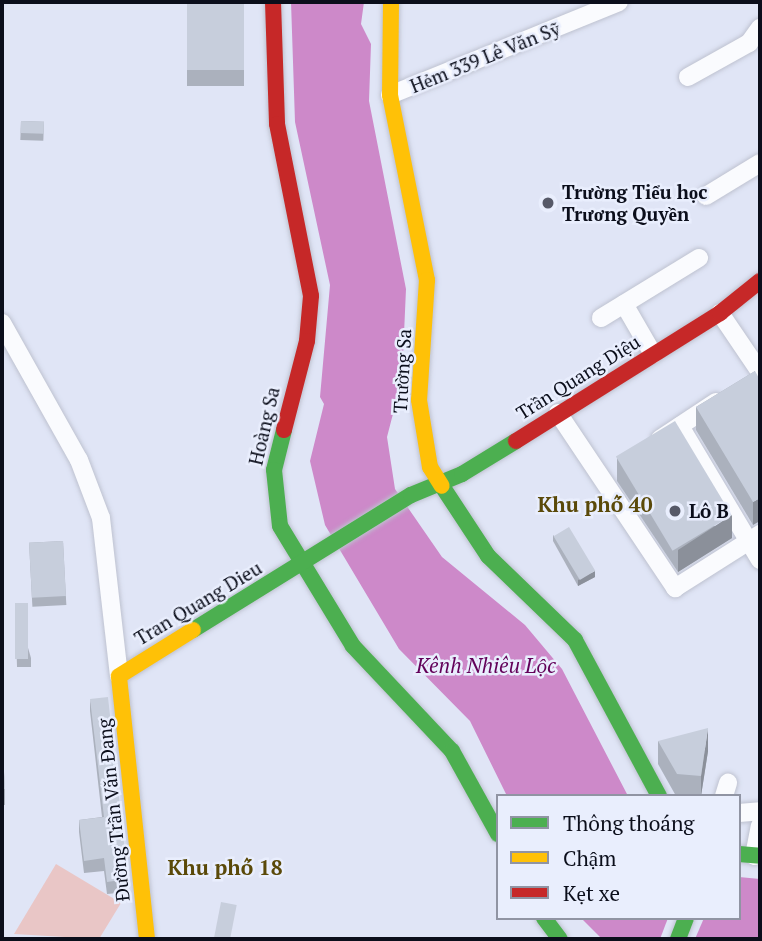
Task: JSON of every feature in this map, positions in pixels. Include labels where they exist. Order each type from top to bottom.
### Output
[{"type":"street","name":"Hoàng Sa","points":[[273,2],[278,124],[311,296],[307,341],[274,470],[280,526],[299,566],[374,671],[452,751],[496,830]]},
{"type":"street","name":"Trường Sa","points":[[391,2],[390,95],[423,254],[420,424],[438,484],[488,556],[575,640],[658,794]]},
{"type":"street","name":"Hẻm 339 Lê Văn Sỹ","points":[[390,95],[607,4]]},
{"type":"street","points":[[688,78],[748,43],[760,28]]},
{"type":"street","points":[[706,196],[760,163]]},
{"type":"street","points":[[601,318],[699,258]]},
{"type":"street","name":"Trần Quang Diệu","points":[[299,566],[411,495],[438,484],[653,355],[720,313],[760,281]]},
{"type":"street","points":[[624,304],[653,355]]},
{"type":"street","points":[[647,447],[752,379],[720,313]]},
{"type":"street","points":[[2,323],[79,460],[101,518],[119,676]]},
{"type":"street","points":[[558,413],[609,472],[675,588],[755,538]]},
{"type":"street","points":[[680,426],[755,538],[760,560]]},
{"type":"street","name":"Tran Quang Dieu","points":[[119,676],[299,566]]},
{"type":"street","name":"Đường Trần Văn Đang","points":[[119,676],[147,939]]},
{"type":"street","points":[[741,813],[760,811]]},
{"type":"street","points":[[751,855],[760,826]]},
{"type":"street","points":[[546,920],[560,939]]},
{"type":"street","points":[[678,939],[685,920]]},
{"type":"shaded area","points":[[56,864],[121,903],[99,939],[14,934]]},
{"type":"water","name":"Kênh Nhiêu Lộc","points":[[291,2],[364,2],[361,24],[371,44],[369,101],[406,289],[402,379],[387,437],[395,489],[442,557],[525,625],[562,669],[627,794],[506,794],[470,721],[399,649],[325,525],[310,461],[324,404],[320,397],[330,285],[295,122]]},
{"type":"water","points":[[741,877],[760,879],[760,939],[602,939],[583,920],[741,920]]},
{"type":"pier","points":[[667,920],[703,920],[695,939],[660,939]]},
{"type":"building","points":[[187,2],[244,2],[244,70],[187,70]]},
{"type":"building","points":[[21,121],[44,122],[44,134],[21,133]]},
{"type":"building","points":[[755,371],[760,380],[760,498],[753,502],[696,407]]},
{"type":"building","name":"Lô B","points":[[675,421],[732,515],[673,551],[616,457]]},
{"type":"building","points":[[569,527],[595,571],[580,580],[554,536]]},
{"type":"building","points":[[63,541],[66,596],[32,598],[29,543]]},
{"type":"building","points":[[15,603],[28,603],[28,659],[15,659]]},
{"type":"building","points":[[108,697],[128,879],[107,882],[104,858],[84,861],[79,820],[104,817],[90,699]]},
{"type":"building","points":[[708,728],[701,776],[677,774],[658,741]]},
{"type":"building","points":[[2,738],[5,789],[2,789]]},
{"type":"building","points":[[221,902],[237,905],[230,939],[214,939]]},
{"type":"traffic: fast","points":[[284,430],[274,470],[280,526],[353,646],[452,751],[496,830]]},
{"type":"traffic: fast","points":[[193,630],[411,495],[462,474],[516,441]]},
{"type":"traffic: fast","points":[[442,486],[488,556],[575,640],[658,794]]},
{"type":"traffic: fast","points":[[741,854],[760,856]]},
{"type":"traffic: fast","points":[[546,920],[560,939]]},
{"type":"traffic: fast","points":[[678,939],[685,920]]},
{"type":"traffic: slow","points":[[391,2],[390,95],[427,280],[419,400],[430,467],[442,486]]},
{"type":"traffic: slow","points":[[147,939],[119,676],[193,630]]},
{"type":"traffic: jam","points":[[273,2],[277,124],[311,296],[307,341],[284,430]]},
{"type":"traffic: jam","points":[[516,441],[720,313],[760,281]]},
{"type":"place","name":"Trường Tiểu học Trương Quyền","points":[[548,203]]},
{"type":"place","name":"Lô B","points":[[675,511]]},
{"type":"district","name":"Khu phố 40","points":[[595,504]]},
{"type":"district","name":"Khu phố 18","points":[[225,867]]}]
